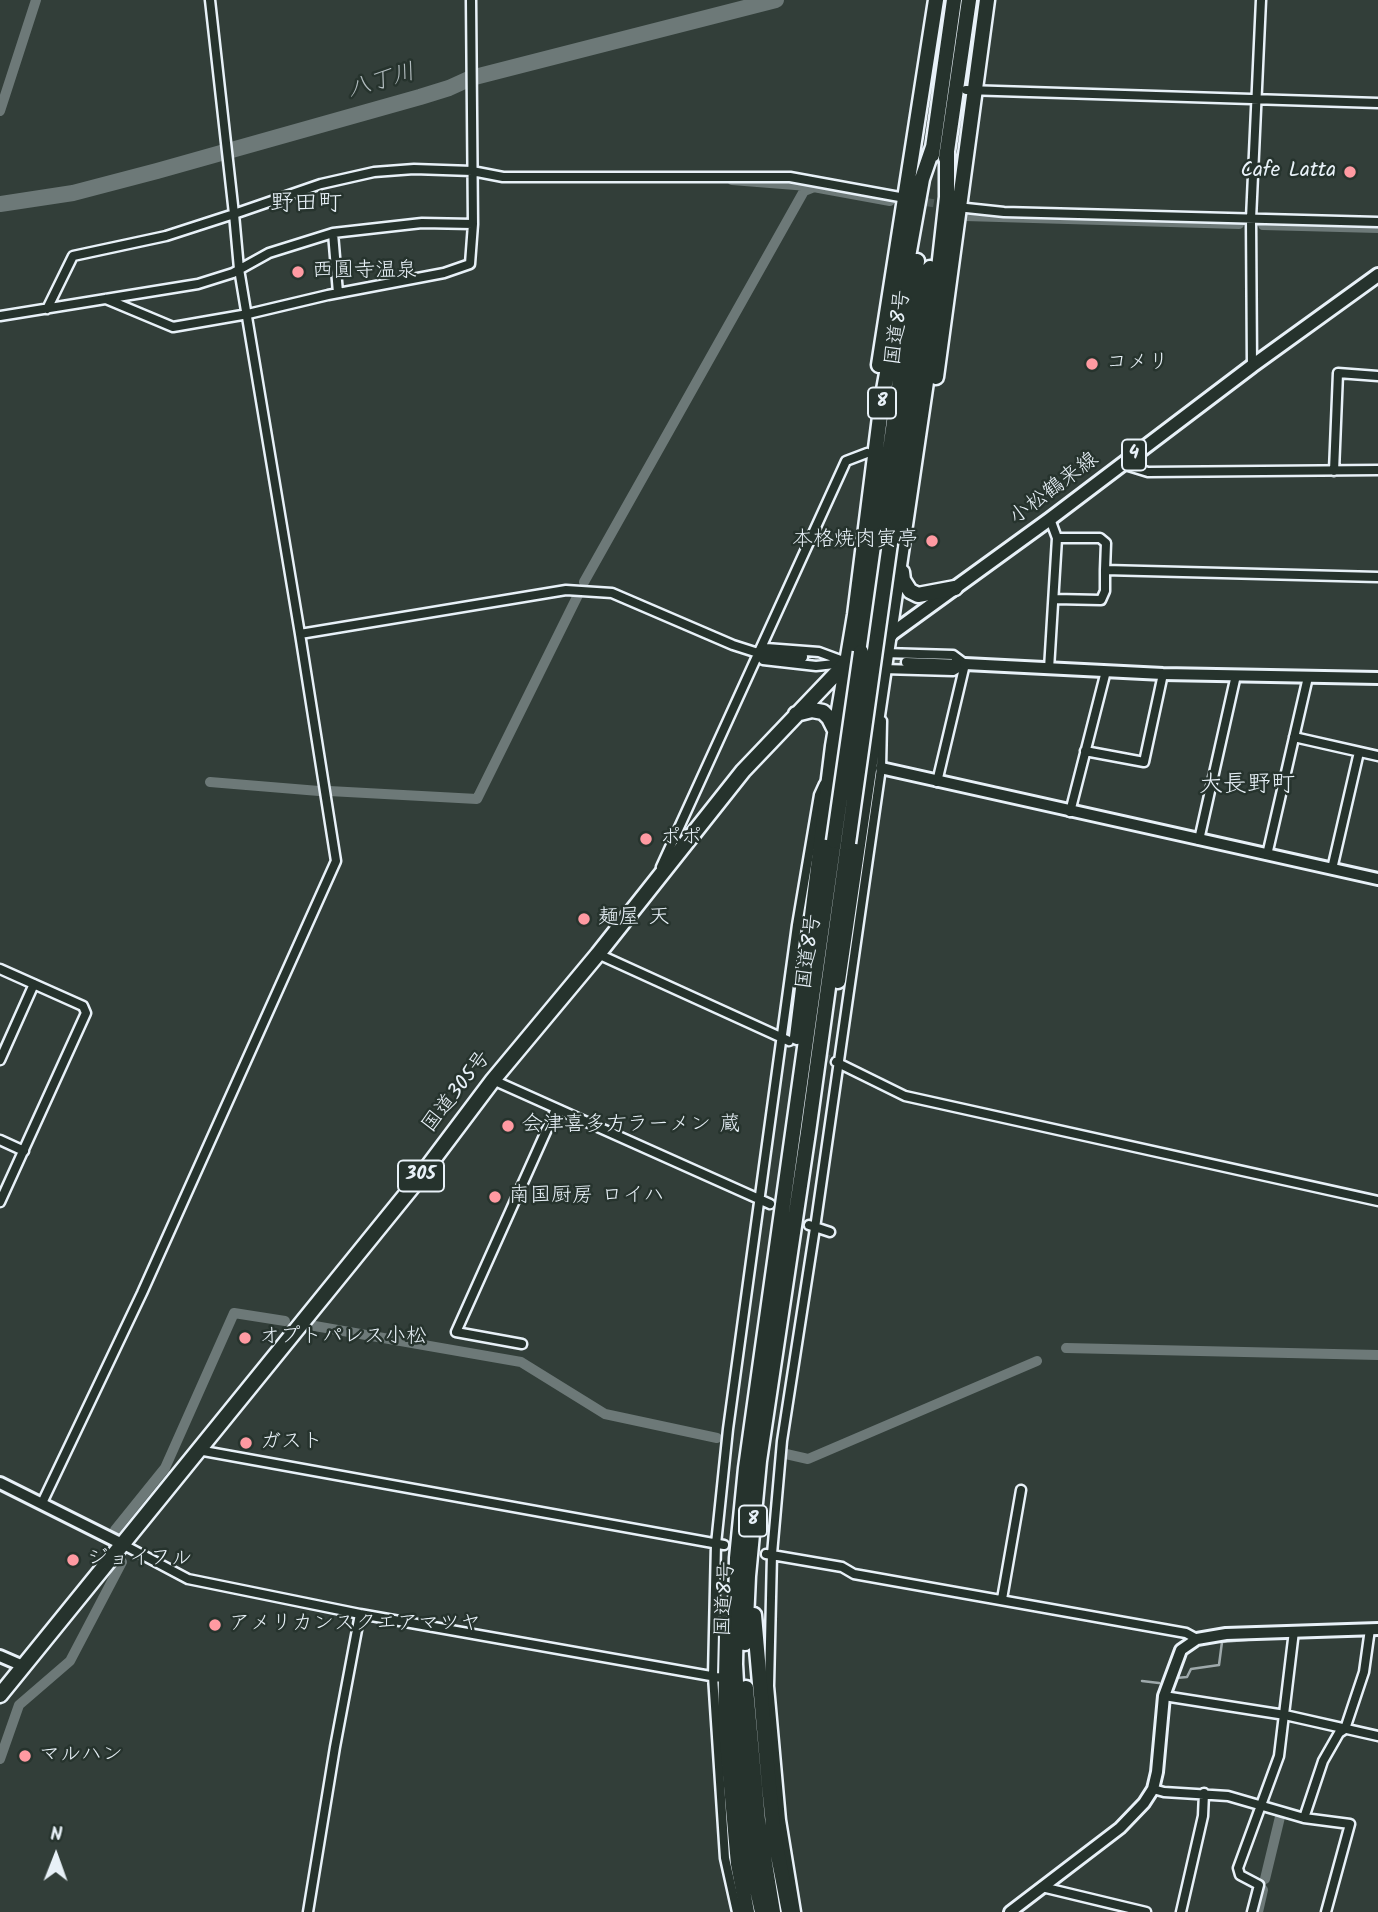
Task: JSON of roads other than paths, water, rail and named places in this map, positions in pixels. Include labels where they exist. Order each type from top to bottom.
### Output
[{"type":"highway","name":"国道8号","points":[[762,1912],[753,1872],[741,1777],[736,1664],[737,1558],[746,1468],[791,1147],[841,842],[961,4]]},
{"type":"highway","points":[[955,588],[918,594],[909,591],[903,580],[902,554],[916,516],[955,207],[986,4]]},
{"type":"highway","points":[[855,615],[849,587],[905,198],[926,89],[935,6]]},
{"type":"highway","name":"8","points":[[808,1132],[817,1119],[881,701],[932,335],[947,197],[940,149]]},
{"type":"highway","name":"8","points":[[791,1147],[798,1022],[835,730],[855,615],[882,401],[922,179],[940,149]]},
{"type":"highway","name":"国道305号","points":[[0,1695],[417,1181],[493,1080],[598,954],[743,771],[847,662],[890,635]]},
{"type":"highway","points":[[796,715],[812,710],[822,712],[829,718],[835,730]]},
{"type":"highway","name":"国道8号","points":[[773,1912],[758,1820],[746,1692],[751,1547],[759,1461],[808,1132],[841,842]]},
{"type":"highway","name":"8","points":[[751,1547],[768,1786],[774,1835],[789,1912]]},
{"type":"highway","name":"8","points":[[737,1558],[730,1575],[724,1719],[738,1864],[747,1912]]},
{"type":"main road","name":"小松鶴来線","points":[[890,635],[1378,275]]},
{"type":"street","points":[[42,1503],[142,1293],[336,861],[239,269],[210,0]]},
{"type":"street","points":[[106,299],[173,327],[444,273],[470,264],[473,224],[471,0]]},
{"type":"street","points":[[1252,366],[1251,219],[1261,0]]},
{"type":"street","points":[[971,90],[1378,103]]},
{"type":"street","points":[[47,309],[73,256],[166,236],[321,184],[374,172],[414,169],[472,171],[502,177],[790,177],[905,198]]},
{"type":"street","points":[[955,207],[1004,212],[1378,222]]},
{"type":"street","points":[[0,316],[198,284],[239,269],[269,253],[333,233],[422,223],[473,224]]},
{"type":"street","points":[[333,233],[338,293]]},
{"type":"street","points":[[1334,471],[1338,373],[1378,376]]},
{"type":"street","points":[[656,879],[846,461],[867,453]]},
{"type":"street","points":[[1122,464],[1148,472],[1378,470]]},
{"type":"street","points":[[1049,669],[1058,538],[1050,519]]},
{"type":"street","points":[[1055,599],[1101,600],[1105,591],[1105,543],[1100,538],[1058,538]]},
{"type":"street","points":[[1105,570],[1378,577]]},
{"type":"street","points":[[300,634],[566,590],[612,593],[733,645],[758,653],[803,657]]},
{"type":"street","points":[[758,653],[766,648],[819,652],[847,662],[885,669],[953,671],[965,664]]},
{"type":"street","points":[[758,653],[764,660],[816,666],[888,652],[953,655],[965,664]]},
{"type":"street","points":[[906,662],[1163,674],[1378,678]]},
{"type":"street","points":[[937,782],[965,664]]},
{"type":"street","points":[[1070,812],[1106,671]]},
{"type":"street","points":[[1085,751],[1144,762],[1163,674]]},
{"type":"street","points":[[1199,840],[1236,675]]},
{"type":"street","points":[[1267,855],[1308,677]]},
{"type":"street","points":[[796,1912],[781,1820],[768,1686],[769,1554],[782,1441],[835,1062],[881,768],[881,701]]},
{"type":"street","points":[[1294,737],[1378,756]]},
{"type":"street","points":[[1332,869],[1359,752]]},
{"type":"street","points":[[881,768],[1378,879]]},
{"type":"street","points":[[737,1912],[725,1858],[717,1677],[720,1545],[728,1429],[819,795],[830,769]]},
{"type":"street","points":[[598,954],[785,1039]]},
{"type":"street","points":[[0,969],[83,1006],[86,1013],[0,1202]]},
{"type":"street","points":[[0,1060],[34,984]]},
{"type":"street","points":[[835,1062],[905,1096],[1378,1201]]},
{"type":"street","points":[[493,1080],[770,1204]]},
{"type":"street","points":[[522,1344],[456,1332],[556,1109]]},
{"type":"street","points":[[0,1140],[24,1151]]},
{"type":"street","points":[[812,1227],[830,1232]]},
{"type":"street","points":[[198,1450],[720,1545]]},
{"type":"street","points":[[0,1483],[188,1579],[360,1614],[717,1677]]},
{"type":"street","points":[[1002,1599],[1021,1490]]},
{"type":"street","points":[[769,1554],[842,1567],[853,1574],[1186,1633],[1197,1639]]},
{"type":"street","points":[[308,1912],[360,1614]]},
{"type":"street","points":[[1010,1912],[1120,1828],[1144,1803],[1153,1789],[1164,1696],[1181,1650],[1197,1639],[1226,1634],[1374,1629],[1364,1672],[1345,1728],[1339,1732],[1323,1761],[1304,1818]]},
{"type":"street","points":[[1252,1912],[1259,1885],[1240,1875],[1238,1868],[1279,1756],[1294,1631]]},
{"type":"street","points":[[0,1656],[23,1666]]},
{"type":"street","points":[[1164,1696],[1285,1715],[1378,1736]]},
{"type":"street","points":[[1153,1789],[1228,1796],[1304,1818],[1350,1824],[1325,1912]]},
{"type":"street","points":[[1181,1912],[1203,1816],[1204,1793]]},
{"type":"street","points":[[1042,1887],[1146,1912]]},
{"type":"waterway","points":[[0,111],[36,0]]},
{"type":"waterway","name":"八丁川","points":[[0,204],[73,193],[157,171],[420,97],[471,78],[776,0]]},
{"type":"waterway","points":[[732,180],[808,186],[890,201]]},
{"type":"waterway","points":[[584,582],[804,191],[814,187]]},
{"type":"waterway","points":[[965,216],[1239,224]]},
{"type":"waterway","points":[[1263,225],[1378,228]]},
{"type":"waterway","points":[[329,791],[477,799],[579,593]]},
{"type":"waterway","points":[[210,782],[319,791]]},
{"type":"waterway","points":[[115,1530],[165,1468],[234,1313],[285,1321]]},
{"type":"waterway","points":[[309,1325],[521,1362],[605,1414],[717,1438]]},
{"type":"waterway","points":[[1066,1348],[1378,1355]]},
{"type":"waterway","points":[[786,1454],[808,1459],[1037,1361]]},
{"type":"waterway","points":[[0,1759],[19,1705],[70,1661],[122,1562]]},
{"type":"waterway","points":[[1343,1635],[1361,1636]]},
{"type":"waterway","points":[[1176,1678],[1187,1677],[1191,1669],[1219,1665],[1222,1642],[1281,1637]]},
{"type":"waterway","points":[[1142,1681],[1159,1683]]},
{"type":"waterway","points":[[1265,1879],[1280,1817]]},
{"type":"waterway","points":[[1258,1912],[1263,1890]]},
{"type":"tunnel","points":[[914,200],[950,206]]},
{"type":"tunnel","points":[[803,657],[834,658]]},
{"type":"tunnel","points":[[881,661],[906,662]]},
{"type":"tunnel","points":[[789,1041],[833,1061]]},
{"type":"place","name":"Cafe Latta","points":[[1350,172]]},
{"type":"place","name":"西圓寺温泉","points":[[298,272]]},
{"type":"place","name":"コメリ","points":[[1092,364]]},
{"type":"place","name":"本格焼肉寅亭","points":[[932,541]]},
{"type":"place","name":"ポポ","points":[[646,839]]},
{"type":"place","name":"麺屋 天","points":[[584,919]]},
{"type":"place","name":"会津喜多方ラーメン 蔵","points":[[508,1126]]},
{"type":"place","name":"南国厨房 ロイハ","points":[[495,1197]]},
{"type":"place","name":"オプトパレス小松","points":[[245,1338]]},
{"type":"place","name":"ガスト","points":[[246,1443]]},
{"type":"place","name":"ジョイフル","points":[[73,1560]]},
{"type":"place","name":"アメリカンスクエアマツヤ","points":[[215,1625]]},
{"type":"place","name":"マルハン","points":[[25,1756]]},
{"type":"district","name":"野田町","points":[[306,206]]},
{"type":"district","name":"大長野町","points":[[1247,787]]}]
